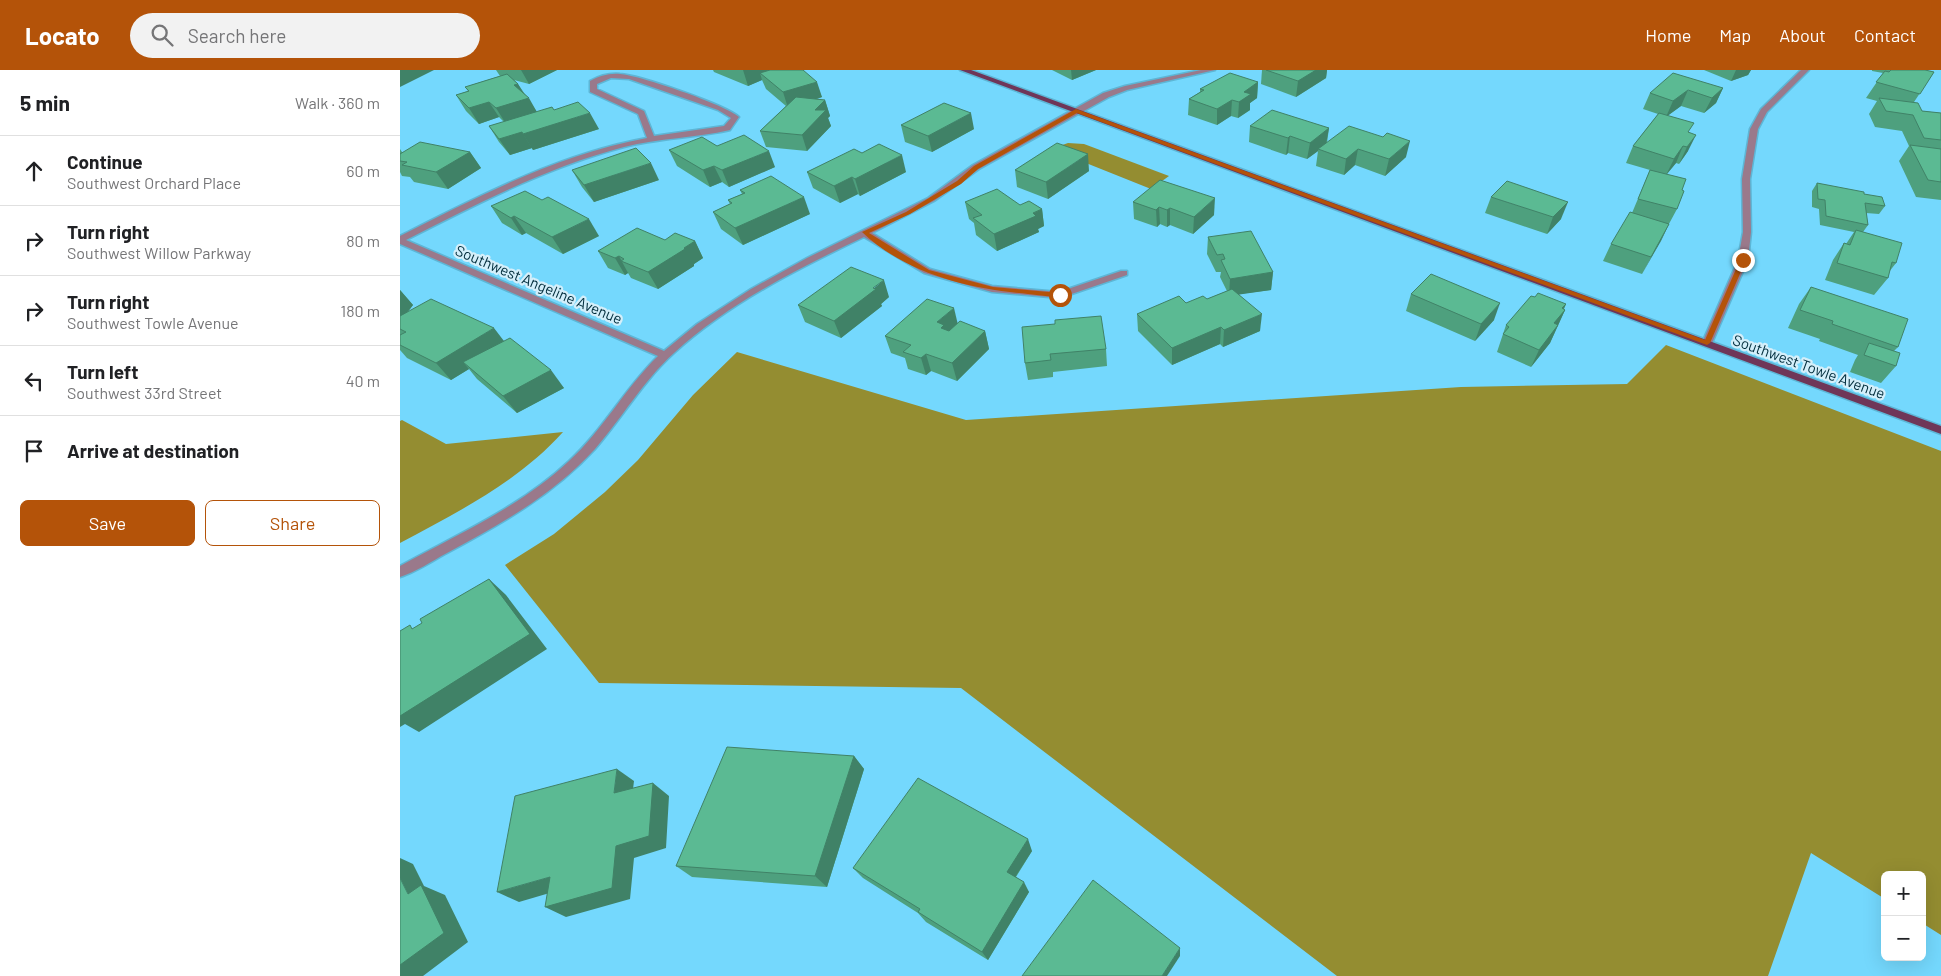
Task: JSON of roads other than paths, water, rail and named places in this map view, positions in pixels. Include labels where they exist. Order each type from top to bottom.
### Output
[{"type":"main road","name":"Southwest Towle Avenue","points":[[964,70],[1941,430]]},
{"type":"street","points":[[400,572],[493,522],[536,495],[565,472],[601,436],[645,377],[665,354],[700,326],[760,286],[865,232],[908,213],[959,183],[976,167],[1106,95],[1125,88],[1211,70]]},
{"type":"street","points":[[1707,343],[1743,260],[1747,232],[1746,179],[1754,129],[1764,111],[1805,70]]},
{"type":"street","points":[[400,241],[507,185],[535,173],[593,153],[651,138],[727,128],[735,117],[721,108],[630,77],[620,75],[601,78],[593,83],[593,90],[641,114],[651,138]]},
{"type":"street","points":[[865,232],[894,253],[926,271],[992,289],[1060,295],[1124,273]]},
{"type":"street","name":"Southwest Angeline Avenue","points":[[400,241],[665,354]]}]
